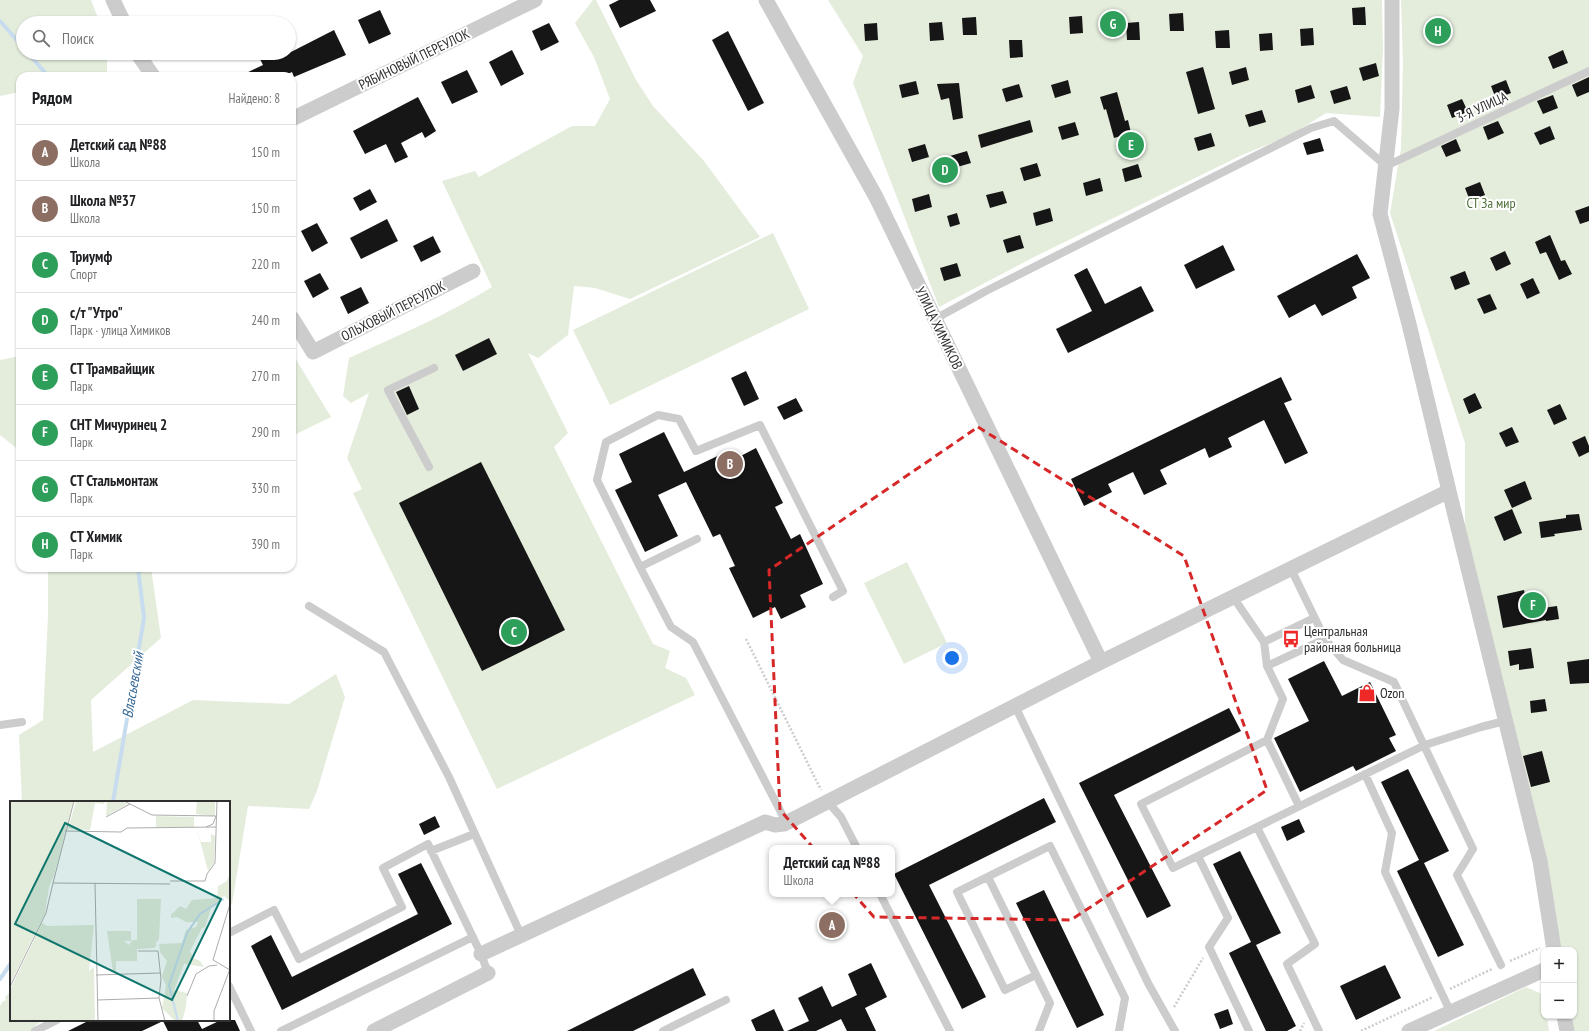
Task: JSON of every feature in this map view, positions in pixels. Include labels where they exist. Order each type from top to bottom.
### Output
[{"type":"street","points":[[113,0],[121,16]]},
{"type":"street","name":"РЯБИНОВЫЙ ПЕРЕУЛОК","points":[[296,117],[535,0]]},
{"type":"street","name":"УЛИЦА ХИМИКОВ","points":[[766,0],[876,197],[1101,662]]},
{"type":"street","points":[[1392,0],[1392,109],[1380,214],[1409,324],[1540,861],[1554,946]]},
{"type":"street","points":[[142,60],[150,72]]},
{"type":"street","name":"ОЛЬХОВЫЙ ПЕРЕУЛОК","points":[[296,324],[313,352],[473,271]]},
{"type":"street","points":[[481,954],[765,822],[774,825],[786,822],[1101,662],[1449,491]]},
{"type":"street","points":[[1409,1031],[1450,1011],[1541,971]]},
{"type":"street","points":[[374,1031],[488,973]]},
{"type":"street","points":[[1565,1019],[1567,1031]]},
{"type":"lane","name":"3-Я УЛИЦА","points":[[1386,166],[1589,71]]},
{"type":"lane","points":[[935,320],[986,291],[1311,128],[1334,121],[1386,166]]},
{"type":"lane","points":[[430,468],[388,390],[434,368]]},
{"type":"lane","points":[[786,822],[693,642],[671,627],[597,480],[606,442],[658,415],[678,420],[696,451],[760,425],[843,591],[833,597]]},
{"type":"lane","points":[[640,567],[697,539]]},
{"type":"lane","points":[[1291,569],[1325,638],[1343,660],[1394,682],[1473,849],[1457,875],[1501,965]]},
{"type":"lane","points":[[1233,597],[1264,642],[1267,666],[1283,699],[1267,740],[1141,804],[1173,868],[1425,745],[1505,721]]},
{"type":"lane","points":[[309,606],[384,652],[449,777],[521,935]]},
{"type":"lane","points":[[1264,642],[1314,618]]},
{"type":"lane","points":[[1267,666],[1325,638]]},
{"type":"lane","points":[[1015,706],[1148,983],[1175,1031]]},
{"type":"lane","points":[[0,725],[22,722]]},
{"type":"lane","points":[[1267,740],[1299,806]]},
{"type":"lane","points":[[1365,774],[1392,833],[1385,872],[1450,1011]]},
{"type":"lane","points":[[827,802],[841,817],[855,845]]},
{"type":"lane","points":[[1257,827],[1315,944],[1287,964],[1319,1031]]},
{"type":"lane","points":[[431,851],[474,834]]},
{"type":"lane","points":[[230,932],[274,910],[298,959],[402,907],[383,868],[428,844],[481,954],[488,973]]},
{"type":"lane","points":[[1036,975],[1005,990],[957,892],[1050,846],[1125,998],[1119,1031]]},
{"type":"lane","points":[[1198,856],[1228,918],[1209,947],[1249,1031]]},
{"type":"lane","points":[[988,876],[1050,1003],[1039,1031]]},
{"type":"lane","points":[[882,897],[950,1031]]},
{"type":"lane","points":[[281,1031],[473,937]]},
{"type":"lane","points":[[230,988],[251,1031]]},
{"type":"lane","points":[[664,1031],[726,1000]]},
{"type":"lane","points":[[35,1031],[55,1021]]},
{"type":"path","points":[[746,639],[827,802]]},
{"type":"path","points":[[1361,1031],[1501,965],[1554,946]]},
{"type":"path","points":[[1168,1018],[1209,947]]},
{"type":"highlighted area","points":[[978,427],[1184,556],[1267,790],[1071,920],[874,917],[780,810],[769,570]]},
{"type":"green space","points":[[0,0],[91,0],[97,16],[16,16],[16,60],[107,60],[107,72],[16,72],[16,93],[0,96]]},
{"type":"green space","points":[[593,0],[596,0],[636,80],[653,106],[704,161],[760,237],[630,299],[595,288],[574,286],[568,335],[538,358],[528,353],[568,433],[554,447],[653,644],[670,651],[665,668],[686,678],[695,695],[497,789],[353,493],[362,489],[347,458],[369,393],[351,403],[343,396],[349,358],[440,316],[492,287],[442,181],[475,171],[479,177],[572,126],[595,126],[610,99],[594,57],[575,23]]},
{"type":"green space","points":[[828,0],[1382,0],[1383,48],[1380,117],[1326,113],[1291,135],[1242,155],[1032,258],[939,307],[853,83],[863,56]]},
{"type":"green space","name":"СТ За мир","points":[[1401,0],[1589,0],[1589,1031],[1568,1031],[1566,1019],[1577,1019],[1577,947],[1554,947],[1465,561],[1465,443],[1390,213],[1401,149],[1403,62]]},
{"type":"green space","points":[[773,233],[809,309],[610,405],[573,330]]},
{"type":"green space","points":[[16,357],[16,448],[0,435],[0,360]]},
{"type":"green space","points":[[296,360],[331,417],[296,434]]},
{"type":"green space","points":[[907,562],[947,643],[904,664],[864,583]]},
{"type":"green space","points":[[48,572],[152,572],[161,638],[91,700],[93,752],[193,700],[289,704],[336,674],[345,697],[317,791],[309,809],[248,806],[232,904],[230,905],[230,801],[22,801],[19,735],[43,720],[48,616]]},
{"type":"green space","points":[[1526,987],[1541,994],[1541,1019],[1547,1019],[1549,1031],[1434,1031]]},
{"type":"green space","points":[[10,992],[10,1021],[42,1021],[35,1026],[37,1031],[0,1031],[0,1006],[2,1002],[6,1000],[5,997]]},
{"type":"building","points":[[619,0],[650,0],[656,11],[620,28],[609,5]]},
{"type":"building","points":[[1365,7],[1366,25],[1353,25],[1352,8]]},
{"type":"building","points":[[380,10],[391,34],[369,44],[358,20]]},
{"type":"building","points":[[1183,13],[1184,31],[1170,31],[1169,14]]},
{"type":"building","points":[[1082,16],[1083,33],[1070,34],[1069,17]]},
{"type":"building","points":[[976,17],[977,35],[963,35],[962,18]]},
{"type":"building","points":[[942,22],[944,40],[930,41],[929,23]]},
{"type":"building","points":[[1139,22],[1140,40],[1127,40],[1126,23]]},
{"type":"building","points":[[549,23],[559,42],[541,51],[532,31]]},
{"type":"building","points":[[877,23],[878,40],[865,41],[864,24]]},
{"type":"building","points":[[1313,28],[1314,45],[1301,46],[1300,29]]},
{"type":"building","points":[[334,30],[346,55],[296,76],[296,72],[248,72],[263,65],[260,60],[296,60],[296,49]]},
{"type":"building","points":[[1229,30],[1230,48],[1216,48],[1215,31]]},
{"type":"building","points":[[728,31],[764,103],[748,111],[712,40]]},
{"type":"building","points":[[1272,33],[1273,50],[1260,51],[1259,34]]},
{"type":"building","points":[[1009,40],[1022,40],[1023,57],[1010,58]]},
{"type":"building","points":[[512,50],[524,74],[501,86],[489,62]]},
{"type":"building","points":[[1563,50],[1568,63],[1553,69],[1548,57]]},
{"type":"building","points":[[1376,63],[1379,76],[1363,81],[1359,68]]},
{"type":"building","points":[[1203,67],[1215,109],[1198,114],[1186,72]]},
{"type":"building","points":[[1246,67],[1249,80],[1232,85],[1229,72]]},
{"type":"building","points":[[467,70],[478,92],[452,104],[441,82]]},
{"type":"building","points":[[1589,77],[1589,92],[1577,97],[1572,85]]},
{"type":"building","points":[[1068,80],[1071,93],[1055,98],[1051,85]]},
{"type":"building","points":[[1506,80],[1511,93],[1496,99],[1491,86]]},
{"type":"building","points":[[916,81],[919,94],[902,98],[899,85]]},
{"type":"building","points":[[959,83],[963,118],[953,120],[949,98],[941,100],[937,84]]},
{"type":"building","points":[[1019,84],[1023,97],[1006,102],[1002,89]]},
{"type":"building","points":[[1311,85],[1315,98],[1298,103],[1295,90]]},
{"type":"building","points":[[1347,86],[1351,99],[1334,104],[1330,91]]},
{"type":"building","points":[[1117,92],[1125,121],[1128,120],[1131,133],[1114,138],[1106,109],[1104,110],[1100,97]]},
{"type":"building","points":[[1553,95],[1558,108],[1543,114],[1537,101]]},
{"type":"building","points":[[418,97],[436,131],[425,138],[422,132],[401,143],[408,157],[395,163],[386,144],[365,154],[353,131]]},
{"type":"building","points":[[1462,99],[1468,112],[1452,118],[1447,105]]},
{"type":"building","points":[[1262,110],[1266,122],[1249,127],[1245,115]]},
{"type":"building","points":[[1030,120],[1033,132],[981,148],[978,135]]},
{"type":"building","points":[[1498,121],[1504,133],[1488,140],[1483,127]]},
{"type":"building","points":[[1075,122],[1079,135],[1062,140],[1058,127]]},
{"type":"building","points":[[1550,126],[1555,139],[1540,145],[1534,133]]},
{"type":"building","points":[[1211,133],[1215,146],[1198,151],[1194,138]]},
{"type":"building","points":[[1320,138],[1324,151],[1307,155],[1303,143]]},
{"type":"building","points":[[1456,139],[1461,151],[1446,157],[1441,146]]},
{"type":"building","points":[[925,144],[929,157],[912,162],[908,149]]},
{"type":"building","points":[[967,151],[971,163],[954,168],[950,156]]},
{"type":"building","points":[[1037,163],[1041,176],[1024,181],[1020,168]]},
{"type":"building","points":[[1138,164],[1142,177],[1125,182],[1122,169]]},
{"type":"building","points":[[1100,178],[1103,191],[1086,196],[1083,183]]},
{"type":"building","points":[[1480,182],[1485,195],[1470,201],[1465,188]]},
{"type":"building","points":[[370,189],[377,202],[360,211],[353,198]]},
{"type":"building","points":[[1003,191],[1007,203],[990,208],[986,195]]},
{"type":"building","points":[[929,194],[932,207],[915,212],[912,199]]},
{"type":"building","points":[[1589,206],[1589,221],[1580,224],[1575,211]]},
{"type":"building","points":[[1050,208],[1053,221],[1036,226],[1033,213]]},
{"type":"building","points":[[957,213],[960,224],[950,227],[947,216]]},
{"type":"building","points":[[387,219],[398,241],[361,259],[350,238]]},
{"type":"building","points":[[317,223],[328,243],[312,252],[301,231]]},
{"type":"building","points":[[1020,235],[1024,248],[1007,253],[1003,240]]},
{"type":"building","points":[[1550,235],[1561,261],[1565,260],[1572,274],[1559,280],[1546,252],[1540,254],[1535,242]]},
{"type":"building","points":[[433,236],[441,252],[421,262],[413,246]]},
{"type":"building","points":[[1223,245],[1235,270],[1196,289],[1184,265]]},
{"type":"building","points":[[1505,251],[1511,264],[1496,271],[1490,258]]},
{"type":"building","points":[[1357,254],[1370,278],[1352,287],[1357,298],[1322,316],[1315,304],[1289,318],[1277,296]]},
{"type":"building","points":[[957,263],[961,276],[944,281],[940,268]]},
{"type":"building","points":[[1087,268],[1105,304],[1141,286],[1154,311],[1068,353],[1056,329],[1092,311],[1074,275]]},
{"type":"building","points":[[1465,271],[1470,284],[1455,290],[1450,277]]},
{"type":"building","points":[[320,273],[329,289],[313,298],[304,281]]},
{"type":"building","points":[[1533,278],[1540,293],[1527,299],[1520,284]]},
{"type":"building","points":[[361,287],[369,303],[348,314],[340,297]]},
{"type":"building","points":[[1490,294],[1497,309],[1484,314],[1477,299]]},
{"type":"building","points":[[489,338],[497,354],[463,371],[455,355]]},
{"type":"building","points":[[746,371],[759,399],[744,406],[731,378]]},
{"type":"building","points":[[1281,377],[1292,400],[1284,403],[1308,453],[1285,464],[1264,420],[1228,438],[1232,447],[1209,458],[1205,448],[1160,470],[1167,484],[1144,495],[1133,472],[1108,484],[1112,492],[1084,506],[1071,479]]},
{"type":"building","points":[[409,386],[419,409],[407,415],[396,392]]},
{"type":"building","points":[[1475,393],[1482,408],[1469,414],[1463,399]]},
{"type":"building","points":[[796,398],[803,411],[784,420],[777,407]]},
{"type":"building","points":[[1560,404],[1567,419],[1554,425],[1547,410]]},
{"type":"building","points":[[1512,427],[1519,442],[1506,447],[1499,433]]},
{"type":"building","points":[[664,432],[684,472],[728,451],[733,460],[756,448],[783,503],[775,507],[791,539],[800,534],[823,584],[800,595],[806,607],[781,619],[775,607],[753,618],[729,568],[735,566],[720,534],[713,537],[686,482],[658,495],[678,536],[645,552],[615,490],[632,482],[619,454]]},
{"type":"building","points":[[1585,436],[1589,446],[1589,452],[1579,457],[1572,442]]},
{"type":"building","points":[[481,462],[565,630],[482,671],[399,503]]},
{"type":"building","points":[[1525,481],[1532,499],[1512,508],[1504,490]]},
{"type":"building","points":[[1512,509],[1522,533],[1504,541],[1494,517]]},
{"type":"building","points":[[1579,514],[1582,530],[1554,534],[1555,536],[1541,538],[1539,522],[1566,518],[1566,515]]},
{"type":"building","points":[[1524,590],[1528,610],[1557,606],[1559,619],[1503,628],[1497,596]]},
{"type":"building","points":[[1531,648],[1534,668],[1519,670],[1519,664],[1510,666],[1508,651]]},
{"type":"building","points":[[1589,659],[1589,683],[1570,684],[1567,662]]},
{"type":"building","points":[[1324,661],[1342,696],[1370,682],[1396,735],[1389,738],[1396,751],[1356,771],[1353,766],[1300,792],[1274,738],[1309,721],[1288,679]]},
{"type":"building","points":[[1545,699],[1547,711],[1531,713],[1530,701]]},
{"type":"building","points":[[1229,708],[1241,731],[1114,795],[1171,906],[1147,918],[1079,783]]},
{"type":"building","points":[[1542,751],[1550,782],[1531,787],[1523,756]]},
{"type":"building","points":[[1408,769],[1449,851],[1424,863],[1464,945],[1438,957],[1397,871],[1419,860],[1381,782]]},
{"type":"building","points":[[1044,798],[1056,822],[929,885],[986,997],[962,1009],[895,873]]},
{"type":"building","points":[[435,816],[440,827],[424,835],[419,824]]},
{"type":"building","points":[[1299,819],[1305,832],[1287,841],[1281,827]]},
{"type":"building","points":[[1240,851],[1281,933],[1256,945],[1296,1026],[1287,1031],[1266,1031],[1229,953],[1251,942],[1213,864]]},
{"type":"building","points":[[421,863],[452,924],[282,1010],[251,946],[271,935],[292,977],[418,914],[398,874]]},
{"type":"building","points":[[1044,890],[1104,1015],[1077,1028],[1016,903]]},
{"type":"building","points":[[871,963],[887,997],[865,1008],[876,1031],[847,1031],[841,1019],[816,1031],[787,1031],[809,1021],[798,998],[822,986],[832,1007],[857,995],[848,974]]},
{"type":"building","points":[[1385,965],[1401,998],[1356,1020],[1340,986]]},
{"type":"building","points":[[693,968],[706,995],[633,1031],[567,1031]]},
{"type":"building","points":[[774,1009],[784,1031],[756,1031],[751,1020]]},
{"type":"building","points":[[1228,1009],[1233,1024],[1220,1029],[1214,1014]]},
{"type":"building","points":[[235,1020],[240,1031],[168,1031],[163,1021],[198,1021],[202,1029],[219,1021]]},
{"type":"building","points":[[88,1021],[163,1021],[142,1031],[68,1031]]},
{"type":"waterway","name":"Власьевский","points":[[0,21],[16,39]]},
{"type":"waterway","name":"Власьевский","points":[[34,60],[45,72]]},
{"type":"waterway","name":"Власьевский","points":[[113,801],[144,618],[138,572]]},
{"type":"waterway","name":"Власьевский","points":[[0,979],[10,964]]},
{"type":"place","name":"СТ Стальмонтаж","points":[[1113,24]]},
{"type":"place","name":"СТ Химик","points":[[1438,31]]},
{"type":"place","name":"СТ Трамвайщик","points":[[1131,145]]},
{"type":"place","name":"с/т \"Утро\"","points":[[945,170]]},
{"type":"place","name":"Школа №37","points":[[730,464]]},
{"type":"place","name":"СНТ Мичуринец 2","points":[[1533,605]]},
{"type":"place","name":"Триумф","points":[[514,632]]},
{"type":"place","name":"Центральная районная больница","points":[[1291,639]]},
{"type":"place","name":"Ozon","points":[[1367,693]]},
{"type":"place","name":"Детский сад №88","points":[[832,925]]}]
